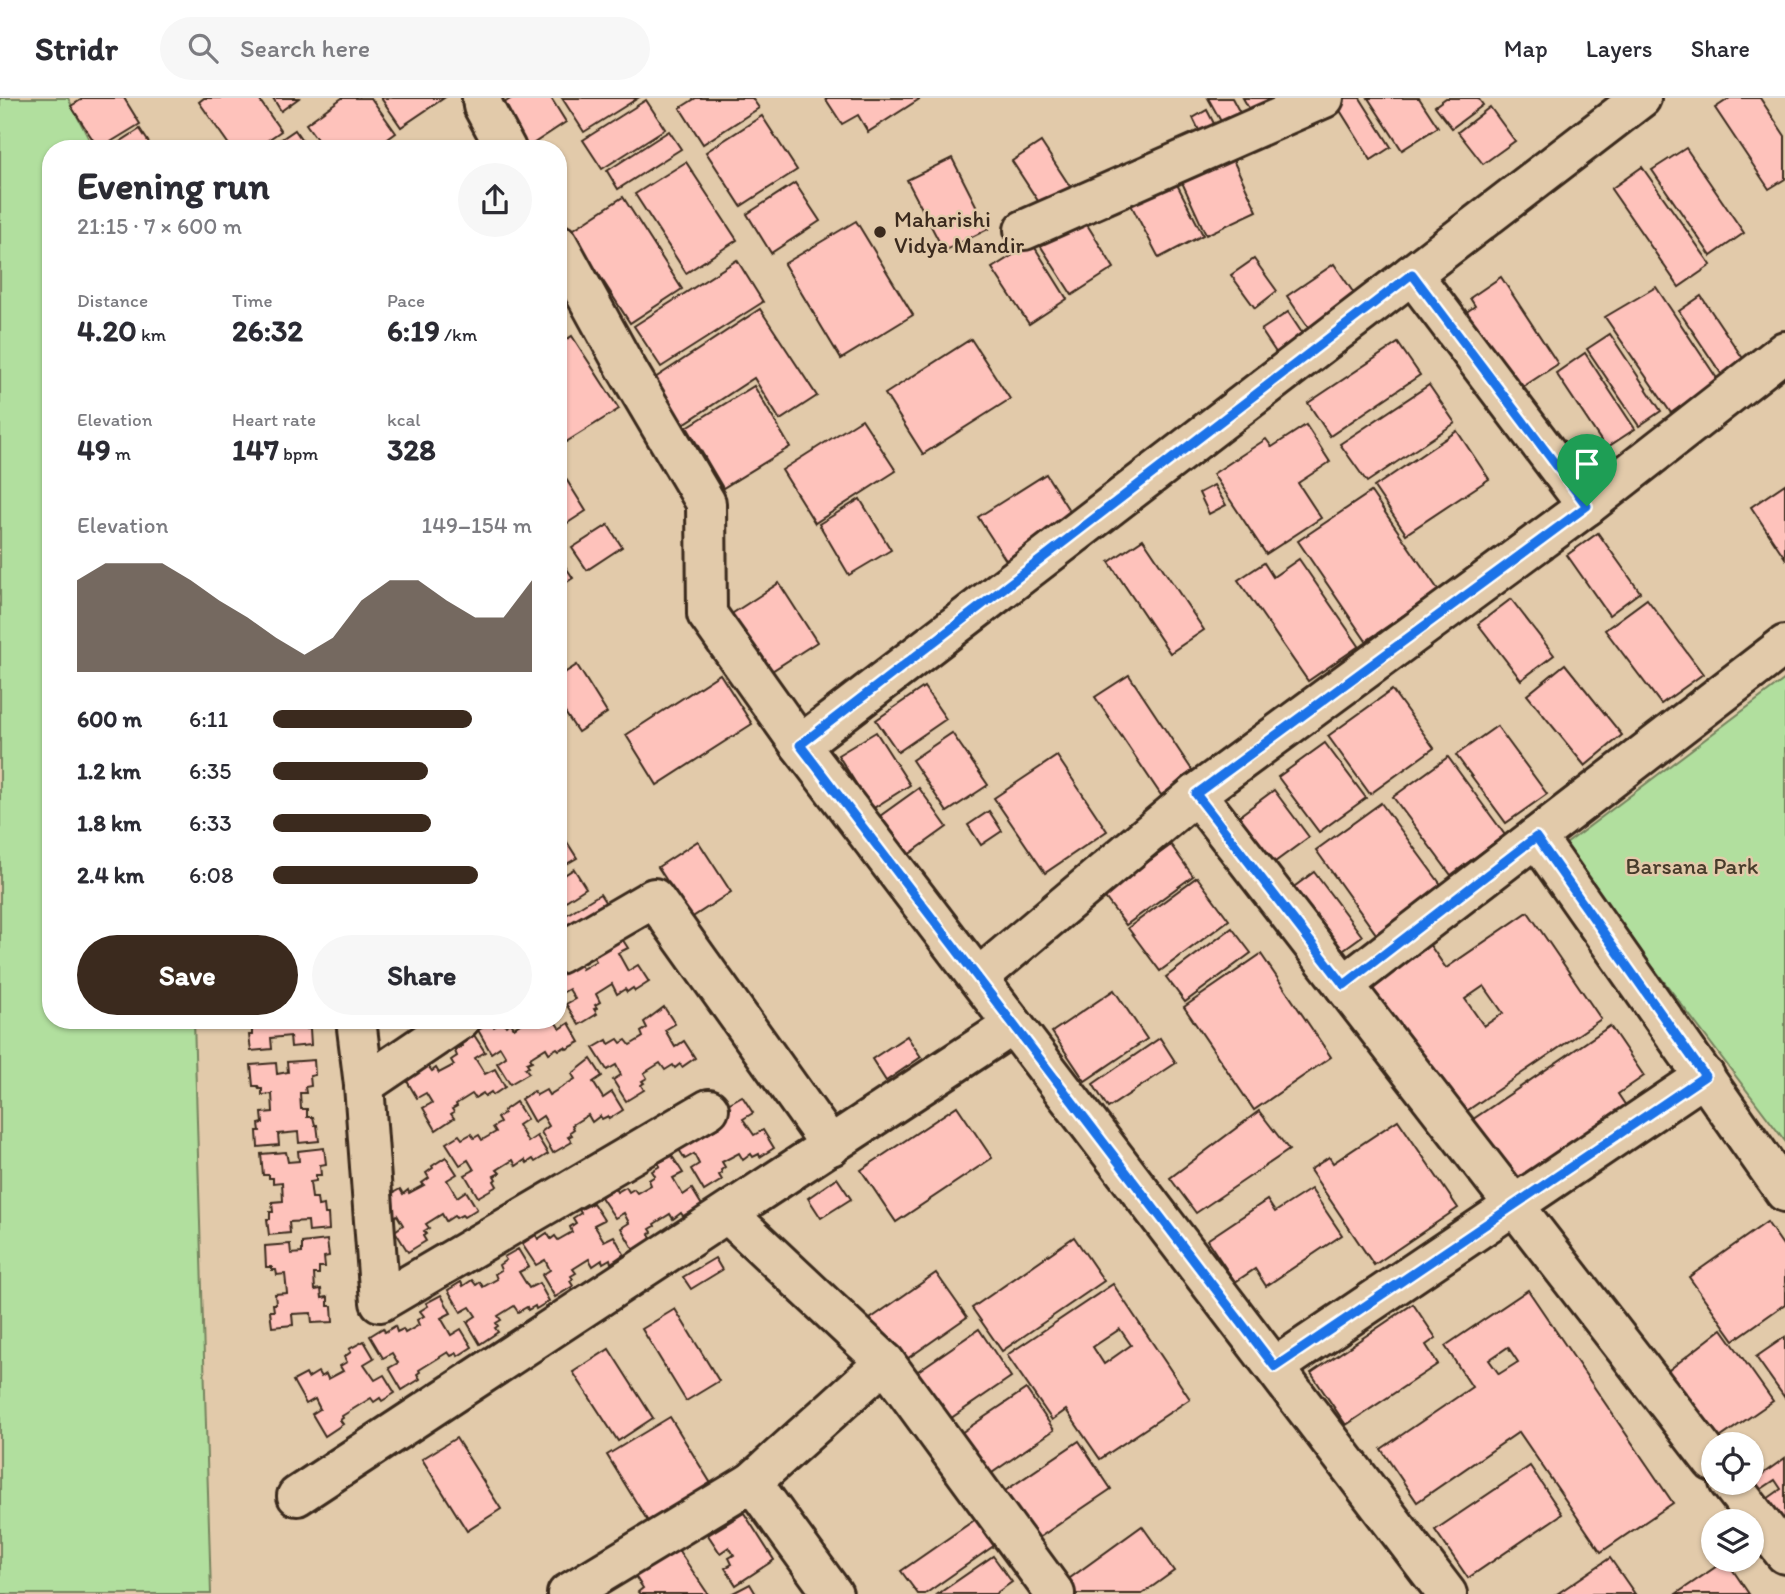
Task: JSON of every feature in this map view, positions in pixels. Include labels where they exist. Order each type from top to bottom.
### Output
[{"type":"street","points":[[482,98],[483,106],[501,140]]},
{"type":"street","points":[[1024,230],[1324,98]]},
{"type":"street","points":[[800,745],[1641,98]]},
{"type":"street","points":[[567,260],[625,366],[706,503],[708,614],[800,745],[1447,1594]]},
{"type":"street","points":[[1412,274],[1587,506]]},
{"type":"street","points":[[978,978],[1196,794],[1587,506],[1785,351]]},
{"type":"street","points":[[1344,985],[1785,645]]},
{"type":"street","points":[[1196,794],[1701,1446]]},
{"type":"street","points":[[1536,837],[1785,1192]]},
{"type":"street","points":[[567,949],[654,898],[831,1146]]},
{"type":"street","points":[[297,1496],[1013,1025]]},
{"type":"street","points":[[357,1029],[380,1302],[709,1109]]},
{"type":"street","points":[[363,1085],[447,1029]]},
{"type":"street","points":[[1275,1367],[1705,1076]]},
{"type":"street","points":[[728,1214],[885,1362],[1055,1594]]},
{"type":"street","points":[[567,1594],[752,1482],[885,1362]]},
{"type":"street","points":[[752,1482],[833,1594]]},
{"type":"street","points":[[1739,1495],[1785,1554]]},
{"type":"green space","points":[[0,98],[68,98],[89,140],[42,140],[42,1029],[194,1029],[211,1594],[0,1594]]},
{"type":"green space","name":"Barsana Park","points":[[1785,679],[1785,1141],[1562,847]]},
{"type":"building","points":[[84,98],[124,98],[140,124],[114,140],[93,140],[71,106]]},
{"type":"building","points":[[204,98],[258,98],[281,131],[268,140],[226,140],[199,102]]},
{"type":"building","points":[[273,98],[299,98],[281,111]]},
{"type":"building","points":[[342,98],[371,98],[396,133],[386,140],[318,140],[306,124]]},
{"type":"building","points":[[381,98],[444,98],[401,127]]},
{"type":"building","points":[[512,98],[551,98],[566,122],[539,140],[524,140],[501,105]]},
{"type":"building","points":[[562,98],[638,98],[584,132]]},
{"type":"building","points":[[696,98],[752,98],[759,108],[703,144],[680,108]]},
{"type":"building","points":[[825,98],[921,98],[868,132],[858,115],[842,124]]},
{"type":"building","points":[[1208,98],[1232,98],[1246,124],[1228,134]]},
{"type":"building","points":[[1243,98],[1299,98],[1256,121]]},
{"type":"building","points":[[1346,98],[1360,98],[1391,147],[1371,160],[1336,104]]},
{"type":"building","points":[[1368,98],[1419,98],[1438,127],[1402,150]]},
{"type":"building","points":[[1446,98],[1478,98],[1483,105],[1452,128],[1435,106]]},
{"type":"building","points":[[1730,98],[1760,98],[1785,136],[1785,179],[1769,189],[1715,108]]},
{"type":"building","points":[[646,100],[665,129],[602,169],[583,140]]},
{"type":"building","points":[[1490,107],[1515,141],[1483,164],[1458,132]]},
{"type":"building","points":[[1207,110],[1221,137],[1206,145],[1193,118]]},
{"type":"building","points":[[762,116],[797,170],[741,206],[706,152]]},
{"type":"building","points":[[140,129],[147,140],[123,140]]},
{"type":"building","points":[[295,130],[302,140],[280,140]]},
{"type":"building","points":[[669,131],[681,149],[618,189],[607,171]]},
{"type":"building","points":[[1041,142],[1071,188],[1042,207],[1012,161]]},
{"type":"building","points":[[1225,143],[1257,211],[1206,235],[1175,167]]},
{"type":"building","points":[[1686,148],[1744,233],[1711,256],[1652,170]]},
{"type":"building","points":[[952,158],[988,229],[944,251],[907,180]]},
{"type":"building","points":[[1164,159],[1203,235],[1159,258],[1119,182]]},
{"type":"building","points":[[686,162],[737,240],[686,273],[635,194]]},
{"type":"building","points":[[1642,167],[1711,265],[1679,287],[1611,189]]},
{"type":"building","points":[[795,183],[820,221],[771,253],[747,214]]},
{"type":"building","points":[[623,197],[682,289],[630,323],[571,231]]},
{"type":"building","points":[[1081,215],[1114,268],[1072,295],[1038,242]]},
{"type":"building","points":[[856,221],[913,315],[841,359],[784,264]]},
{"type":"building","points":[[1032,243],[1067,299],[1029,324],[992,268]]},
{"type":"building","points":[[1254,259],[1277,291],[1255,308],[1231,275]]},
{"type":"building","points":[[737,260],[763,302],[661,367],[634,326]]},
{"type":"building","points":[[1334,264],[1372,320],[1325,352],[1287,296]]},
{"type":"building","points":[[1501,277],[1558,364],[1509,396],[1458,318],[1475,306],[1470,298]]},
{"type":"building","points":[[1656,287],[1718,380],[1671,413],[1605,317]]},
{"type":"building","points":[[1701,296],[1746,363],[1724,378],[1679,311]]},
{"type":"building","points":[[760,309],[817,396],[780,420],[754,378],[676,429],[646,384]]},
{"type":"building","points":[[1288,312],[1318,357],[1291,375],[1261,330]]},
{"type":"building","points":[[1610,334],[1661,411],[1639,426],[1587,349]]},
{"type":"building","points":[[572,336],[619,409],[567,441],[567,339]]},
{"type":"building","points":[[971,339],[1010,399],[923,454],[885,394]]},
{"type":"building","points":[[1398,343],[1420,375],[1330,436],[1308,403]]},
{"type":"building","points":[[1585,353],[1635,429],[1606,448],[1556,373]]},
{"type":"building","points":[[1429,385],[1455,423],[1367,482],[1340,444]]},
{"type":"building","points":[[754,386],[790,447],[723,488],[687,427]]},
{"type":"building","points":[[862,419],[896,471],[815,523],[782,470]]},
{"type":"building","points":[[1306,425],[1330,462],[1298,483],[1321,518],[1266,554],[1213,474],[1266,439],[1272,447]]},
{"type":"building","points":[[1457,431],[1489,479],[1406,534],[1374,487]]},
{"type":"building","points":[[1046,474],[1077,523],[1009,565],[978,517]]},
{"type":"building","points":[[567,481],[586,511],[567,523]]},
{"type":"building","points":[[1785,484],[1785,558],[1751,507]]},
{"type":"building","points":[[1214,485],[1226,505],[1209,514],[1199,493]]},
{"type":"building","points":[[1371,492],[1439,591],[1366,641],[1298,541]]},
{"type":"building","points":[[860,499],[891,550],[849,575],[819,524]]},
{"type":"building","points":[[608,525],[622,547],[587,570],[572,548]]},
{"type":"building","points":[[1598,533],[1640,592],[1609,615],[1567,555]]},
{"type":"building","points":[[1143,539],[1204,630],[1170,653],[1109,562]]},
{"type":"building","points":[[1299,559],[1359,646],[1308,681],[1238,580],[1264,563],[1273,577]]},
{"type":"building","points":[[567,569],[573,578],[567,582]]},
{"type":"building","points":[[779,583],[817,642],[767,674],[730,615]]},
{"type":"building","points":[[1511,599],[1554,655],[1521,680],[1478,624]]},
{"type":"building","points":[[1647,599],[1703,674],[1661,704],[1605,630]]},
{"type":"building","points":[[1565,664],[1622,735],[1585,766],[1527,695]]},
{"type":"building","points":[[577,665],[607,713],[578,732],[567,716],[567,671]]},
{"type":"building","points":[[720,674],[752,724],[657,785],[626,735]]},
{"type":"building","points":[[1129,675],[1194,773],[1161,795],[1095,697]]},
{"type":"building","points":[[924,687],[946,719],[898,752],[876,720]]},
{"type":"building","points":[[1392,690],[1434,748],[1370,794],[1328,736]]},
{"type":"building","points":[[1497,726],[1547,794],[1506,823],[1456,755]]},
{"type":"building","points":[[876,732],[910,785],[872,809],[838,755]]},
{"type":"building","points":[[952,733],[988,785],[947,812],[912,760]]},
{"type":"building","points":[[1325,743],[1366,798],[1319,832],[1278,777]]},
{"type":"building","points":[[1057,756],[1107,831],[1045,873],[994,798]]},
{"type":"building","points":[[1448,757],[1505,835],[1451,875],[1393,797]]},
{"type":"building","points":[[919,788],[947,827],[908,855],[880,816]]},
{"type":"building","points":[[1274,790],[1309,837],[1253,878],[1219,831]]},
{"type":"building","points":[[1381,803],[1445,890],[1379,938],[1316,850]]},
{"type":"building","points":[[989,811],[1002,831],[981,845],[968,825]]},
{"type":"building","points":[[698,841],[731,892],[691,918],[658,867]]},
{"type":"building","points":[[567,842],[577,858],[567,864]]},
{"type":"building","points":[[1171,845],[1193,876],[1126,925],[1103,895]]},
{"type":"building","points":[[574,869],[586,888],[567,900],[567,873]]},
{"type":"building","points":[[1314,872],[1362,936],[1330,959],[1283,895]]},
{"type":"building","points":[[1197,877],[1229,920],[1160,971],[1128,928]]},
{"type":"building","points":[[600,894],[614,916],[567,929],[567,914]]},
{"type":"building","points":[[1528,912],[1601,1019],[1452,1121],[1355,980],[1422,934],[1446,968]],"holes":[[[1484,986],[1503,1013],[1484,1026],[1465,999]]]},
{"type":"building","points":[[1232,928],[1251,953],[1185,1002],[1166,977]]},
{"type":"building","points":[[617,931],[628,948],[618,953],[628,971],[638,965],[649,982],[635,991],[633,988],[627,992],[625,989],[617,994],[612,984],[596,994],[600,1002],[594,1009],[597,1014],[579,1025],[567,1006],[575,999],[569,989],[567,990],[567,963],[571,962],[574,967],[580,964],[582,969],[596,961],[593,956],[601,952],[597,946]]},
{"type":"building","points":[[1261,954],[1331,1057],[1254,1110],[1184,1007]]},
{"type":"building","points":[[1114,990],[1147,1039],[1085,1081],[1052,1032]]},
{"type":"building","points":[[664,1007],[675,1024],[665,1030],[675,1047],[684,1041],[695,1058],[682,1067],[680,1064],[675,1068],[673,1065],[665,1070],[660,1063],[644,1073],[647,1078],[641,1085],[644,1090],[626,1101],[613,1080],[621,1075],[616,1065],[607,1070],[593,1048],[607,1040],[609,1044],[618,1039],[621,1043],[626,1040],[630,1045],[643,1037],[641,1032],[647,1028],[644,1022]]},
{"type":"building","points":[[569,1023],[580,1042],[567,1049],[557,1048],[549,1053],[546,1048],[530,1058],[532,1061],[527,1063],[529,1067],[525,1068],[529,1073],[510,1084],[497,1063],[506,1057],[500,1047],[491,1053],[478,1030],[567,1029]]},
{"type":"building","points":[[1610,1026],[1644,1076],[1618,1094],[1626,1106],[1506,1188],[1463,1126]]},
{"type":"building","points":[[252,1029],[310,1029],[311,1045],[291,1047],[290,1036],[271,1038],[272,1049],[251,1051],[249,1035],[252,1035]]},
{"type":"building","points":[[474,1035],[485,1052],[475,1058],[485,1074],[495,1069],[505,1087],[493,1095],[491,1092],[485,1096],[483,1093],[475,1098],[472,1094],[452,1109],[454,1118],[436,1130],[423,1108],[432,1103],[426,1093],[417,1098],[404,1076],[417,1068],[419,1072],[428,1066],[432,1071],[436,1068],[439,1073],[454,1065],[451,1060],[457,1056],[455,1051],[462,1046],[460,1043]]},
{"type":"building","points":[[907,1036],[921,1057],[886,1081],[872,1059]]},
{"type":"building","points":[[1160,1038],[1176,1063],[1108,1108],[1093,1084]]},
{"type":"building","points":[[591,1059],[602,1076],[593,1082],[603,1098],[612,1092],[623,1110],[609,1119],[608,1116],[602,1119],[600,1116],[592,1122],[588,1115],[572,1125],[572,1135],[568,1137],[572,1142],[553,1153],[541,1132],[549,1126],[543,1116],[534,1122],[521,1099],[534,1091],[537,1095],[546,1090],[549,1095],[575,1079],[572,1074]]},
{"type":"building","points":[[314,1060],[315,1075],[310,1076],[311,1086],[305,1087],[306,1093],[300,1093],[301,1109],[307,1109],[307,1117],[313,1117],[319,1141],[299,1143],[298,1132],[278,1134],[279,1145],[258,1147],[257,1131],[260,1131],[259,1124],[263,1123],[262,1113],[273,1112],[272,1094],[262,1095],[262,1089],[253,1086],[251,1065],[276,1063],[277,1074],[288,1072],[287,1062]]},
{"type":"building","points":[[742,1096],[753,1113],[743,1119],[754,1135],[763,1130],[774,1148],[760,1157],[759,1154],[753,1157],[751,1154],[743,1160],[739,1153],[722,1162],[725,1167],[719,1175],[722,1180],[704,1191],[691,1169],[699,1164],[694,1154],[685,1159],[671,1137],[705,1130],[708,1134],[721,1126],[719,1121],[722,1112],[730,1107],[728,1104]]},
{"type":"building","points":[[516,1102],[527,1119],[518,1125],[528,1142],[537,1136],[548,1154],[535,1162],[533,1159],[527,1163],[525,1160],[516,1166],[513,1160],[497,1170],[500,1173],[494,1176],[494,1181],[497,1186],[478,1197],[465,1175],[474,1170],[468,1160],[460,1165],[446,1143],[459,1135],[462,1139],[471,1134],[474,1138],[479,1135],[482,1140],[496,1132],[493,1127],[500,1123],[497,1118]]},
{"type":"building","points":[[957,1106],[992,1158],[896,1222],[861,1170]]},
{"type":"building","points":[[1259,1111],[1289,1150],[1196,1213],[1170,1178]]},
{"type":"building","points":[[1398,1120],[1458,1208],[1374,1265],[1310,1170],[1329,1157],[1333,1163]]},
{"type":"building","points":[[324,1148],[326,1164],[320,1165],[321,1175],[316,1175],[316,1181],[310,1182],[312,1198],[317,1198],[318,1206],[324,1205],[325,1214],[328,1214],[329,1230],[309,1232],[308,1221],[289,1222],[290,1233],[269,1235],[267,1219],[270,1219],[270,1212],[273,1212],[272,1202],[283,1201],[282,1182],[273,1183],[273,1178],[263,1175],[261,1154],[286,1152],[288,1162],[299,1161],[298,1151]]},
{"type":"building","points":[[672,1156],[683,1173],[673,1178],[683,1195],[692,1189],[703,1207],[690,1215],[688,1213],[683,1216],[681,1213],[673,1219],[670,1214],[650,1229],[652,1239],[634,1250],[621,1228],[629,1223],[624,1213],[615,1218],[601,1197],[615,1188],[617,1192],[626,1187],[629,1192],[634,1189],[637,1193],[651,1185],[649,1180],[655,1176],[652,1171],[660,1166],[658,1163]]},
{"type":"building","points":[[446,1157],[457,1174],[447,1180],[457,1197],[466,1191],[477,1209],[464,1217],[454,1216],[446,1221],[442,1214],[426,1224],[429,1228],[424,1231],[426,1234],[423,1236],[426,1241],[408,1252],[395,1231],[403,1225],[397,1215],[389,1221],[391,1194],[400,1189],[403,1194],[408,1190],[409,1193],[424,1185],[422,1183],[429,1178],[426,1173]]},
{"type":"building","points":[[837,1178],[851,1199],[821,1218],[808,1198]]},
{"type":"building","points":[[1311,1189],[1342,1235],[1266,1286],[1255,1269],[1235,1282],[1207,1240],[1267,1200],[1275,1212]]},
{"type":"building","points":[[593,1203],[604,1220],[594,1225],[604,1241],[614,1236],[624,1254],[611,1263],[610,1259],[603,1263],[602,1260],[593,1266],[589,1259],[573,1269],[576,1273],[571,1276],[573,1279],[570,1281],[573,1286],[555,1297],[542,1275],[550,1270],[545,1260],[536,1265],[522,1244],[536,1235],[538,1239],[547,1233],[551,1239],[555,1236],[558,1240],[572,1232],[570,1227],[576,1223],[573,1218],[581,1213],[579,1210]]},
{"type":"building","points":[[1767,1222],[1785,1248],[1785,1304],[1734,1340],[1689,1277]]},
{"type":"building","points":[[1074,1237],[1104,1281],[1002,1351],[972,1308]]},
{"type":"building","points":[[327,1240],[329,1256],[324,1257],[325,1267],[319,1267],[319,1274],[314,1274],[315,1290],[321,1289],[322,1298],[328,1297],[328,1306],[332,1306],[333,1322],[312,1323],[311,1313],[292,1314],[293,1325],[272,1327],[270,1311],[274,1311],[275,1294],[287,1293],[285,1274],[277,1275],[272,1267],[266,1267],[265,1246],[290,1244],[291,1254],[302,1253],[302,1243]]},
{"type":"building","points":[[518,1249],[529,1267],[519,1272],[529,1288],[539,1283],[549,1301],[536,1309],[535,1306],[528,1310],[527,1307],[518,1312],[514,1306],[498,1316],[501,1320],[496,1323],[498,1326],[495,1328],[498,1332],[480,1344],[467,1322],[476,1316],[470,1307],[461,1312],[448,1290],[461,1282],[463,1286],[472,1280],[476,1285],[480,1282],[483,1287],[497,1279],[495,1274],[501,1270],[499,1265],[506,1260],[504,1257]]},
{"type":"building","points":[[715,1258],[722,1270],[691,1289],[683,1277]]},
{"type":"building","points":[[936,1273],[967,1317],[901,1363],[870,1319]]},
{"type":"building","points":[[1113,1284],[1190,1399],[1100,1459],[1066,1410],[1052,1420],[1007,1355]],"holes":[[[1120,1329],[1131,1345],[1104,1364],[1093,1347]]]},
{"type":"building","points":[[1528,1290],[1673,1503],[1601,1552],[1519,1432],[1417,1502],[1381,1449],[1472,1387],[1445,1346]],"holes":[[[1508,1347],[1518,1362],[1499,1374],[1489,1360]]]},
{"type":"building","points":[[441,1295],[451,1313],[441,1318],[451,1335],[461,1329],[472,1347],[458,1356],[457,1353],[451,1356],[448,1352],[419,1370],[417,1374],[420,1379],[402,1390],[389,1368],[398,1363],[392,1353],[383,1358],[370,1336],[383,1328],[385,1332],[395,1326],[397,1332],[403,1329],[405,1333],[419,1325],[417,1320],[424,1316],[420,1311],[428,1306],[426,1303]]},
{"type":"building","points":[[1413,1304],[1436,1338],[1426,1345],[1438,1364],[1346,1425],[1311,1373]]},
{"type":"building","points":[[675,1309],[719,1381],[686,1401],[642,1329]]},
{"type":"building","points":[[979,1329],[1011,1377],[938,1427],[905,1380]]},
{"type":"building","points":[[1722,1329],[1773,1401],[1728,1432],[1701,1432],[1701,1436],[1660,1377]]},
{"type":"building","points":[[1785,1337],[1785,1398],[1756,1357]]},
{"type":"building","points":[[364,1341],[374,1358],[364,1364],[375,1380],[384,1375],[395,1393],[382,1401],[380,1398],[374,1402],[371,1398],[342,1416],[340,1420],[343,1424],[325,1436],[312,1414],[320,1409],[315,1399],[306,1404],[293,1381],[306,1374],[308,1378],[318,1372],[321,1377],[326,1374],[328,1379],[343,1371],[340,1366],[347,1362],[344,1357],[351,1352],[349,1349]]},
{"type":"building","points":[[609,1349],[653,1418],[618,1441],[573,1372]]},
{"type":"building","points":[[1026,1389],[1054,1430],[986,1477],[958,1435]]},
{"type":"building","points":[[670,1417],[715,1490],[652,1528],[607,1455]]},
{"type":"building","points":[[456,1438],[501,1509],[467,1531],[422,1459]]},
{"type":"building","points":[[1079,1441],[1111,1489],[1034,1541],[1002,1493]]},
{"type":"building","points":[[1785,1458],[1785,1527],[1746,1495],[1764,1495],[1767,1499],[1781,1489],[1775,1480],[1764,1487],[1764,1473]]},
{"type":"building","points":[[1530,1466],[1562,1514],[1468,1578],[1435,1530]]},
{"type":"building","points":[[744,1513],[774,1560],[736,1585],[725,1568],[732,1564],[729,1558],[734,1555],[729,1547],[720,1553],[708,1535]]},
{"type":"building","points":[[976,1519],[995,1545],[925,1594],[918,1594],[901,1571]]},
{"type":"building","points":[[1142,1526],[1174,1571],[1142,1594],[1076,1594],[1066,1581]]},
{"type":"building","points":[[677,1548],[708,1594],[640,1594],[638,1592],[643,1588],[635,1576]]},
{"type":"building","points":[[993,1556],[1012,1582],[995,1594],[938,1594]]},
{"type":"building","points":[[1610,1558],[1635,1594],[1557,1594]]},
{"type":"building","points":[[1708,1572],[1734,1572],[1749,1594],[1676,1594]]},
{"type":"building","points":[[750,1584],[756,1594],[731,1594]]},
{"type":"place","name":"Maharishi Vidya Mandir","points":[[880,232]]},
{"type":"route","points":[[1412,274],[1587,506],[1196,794],[1344,985],[1536,837],[1705,1076],[1275,1367],[800,745],[1412,274]]}]
